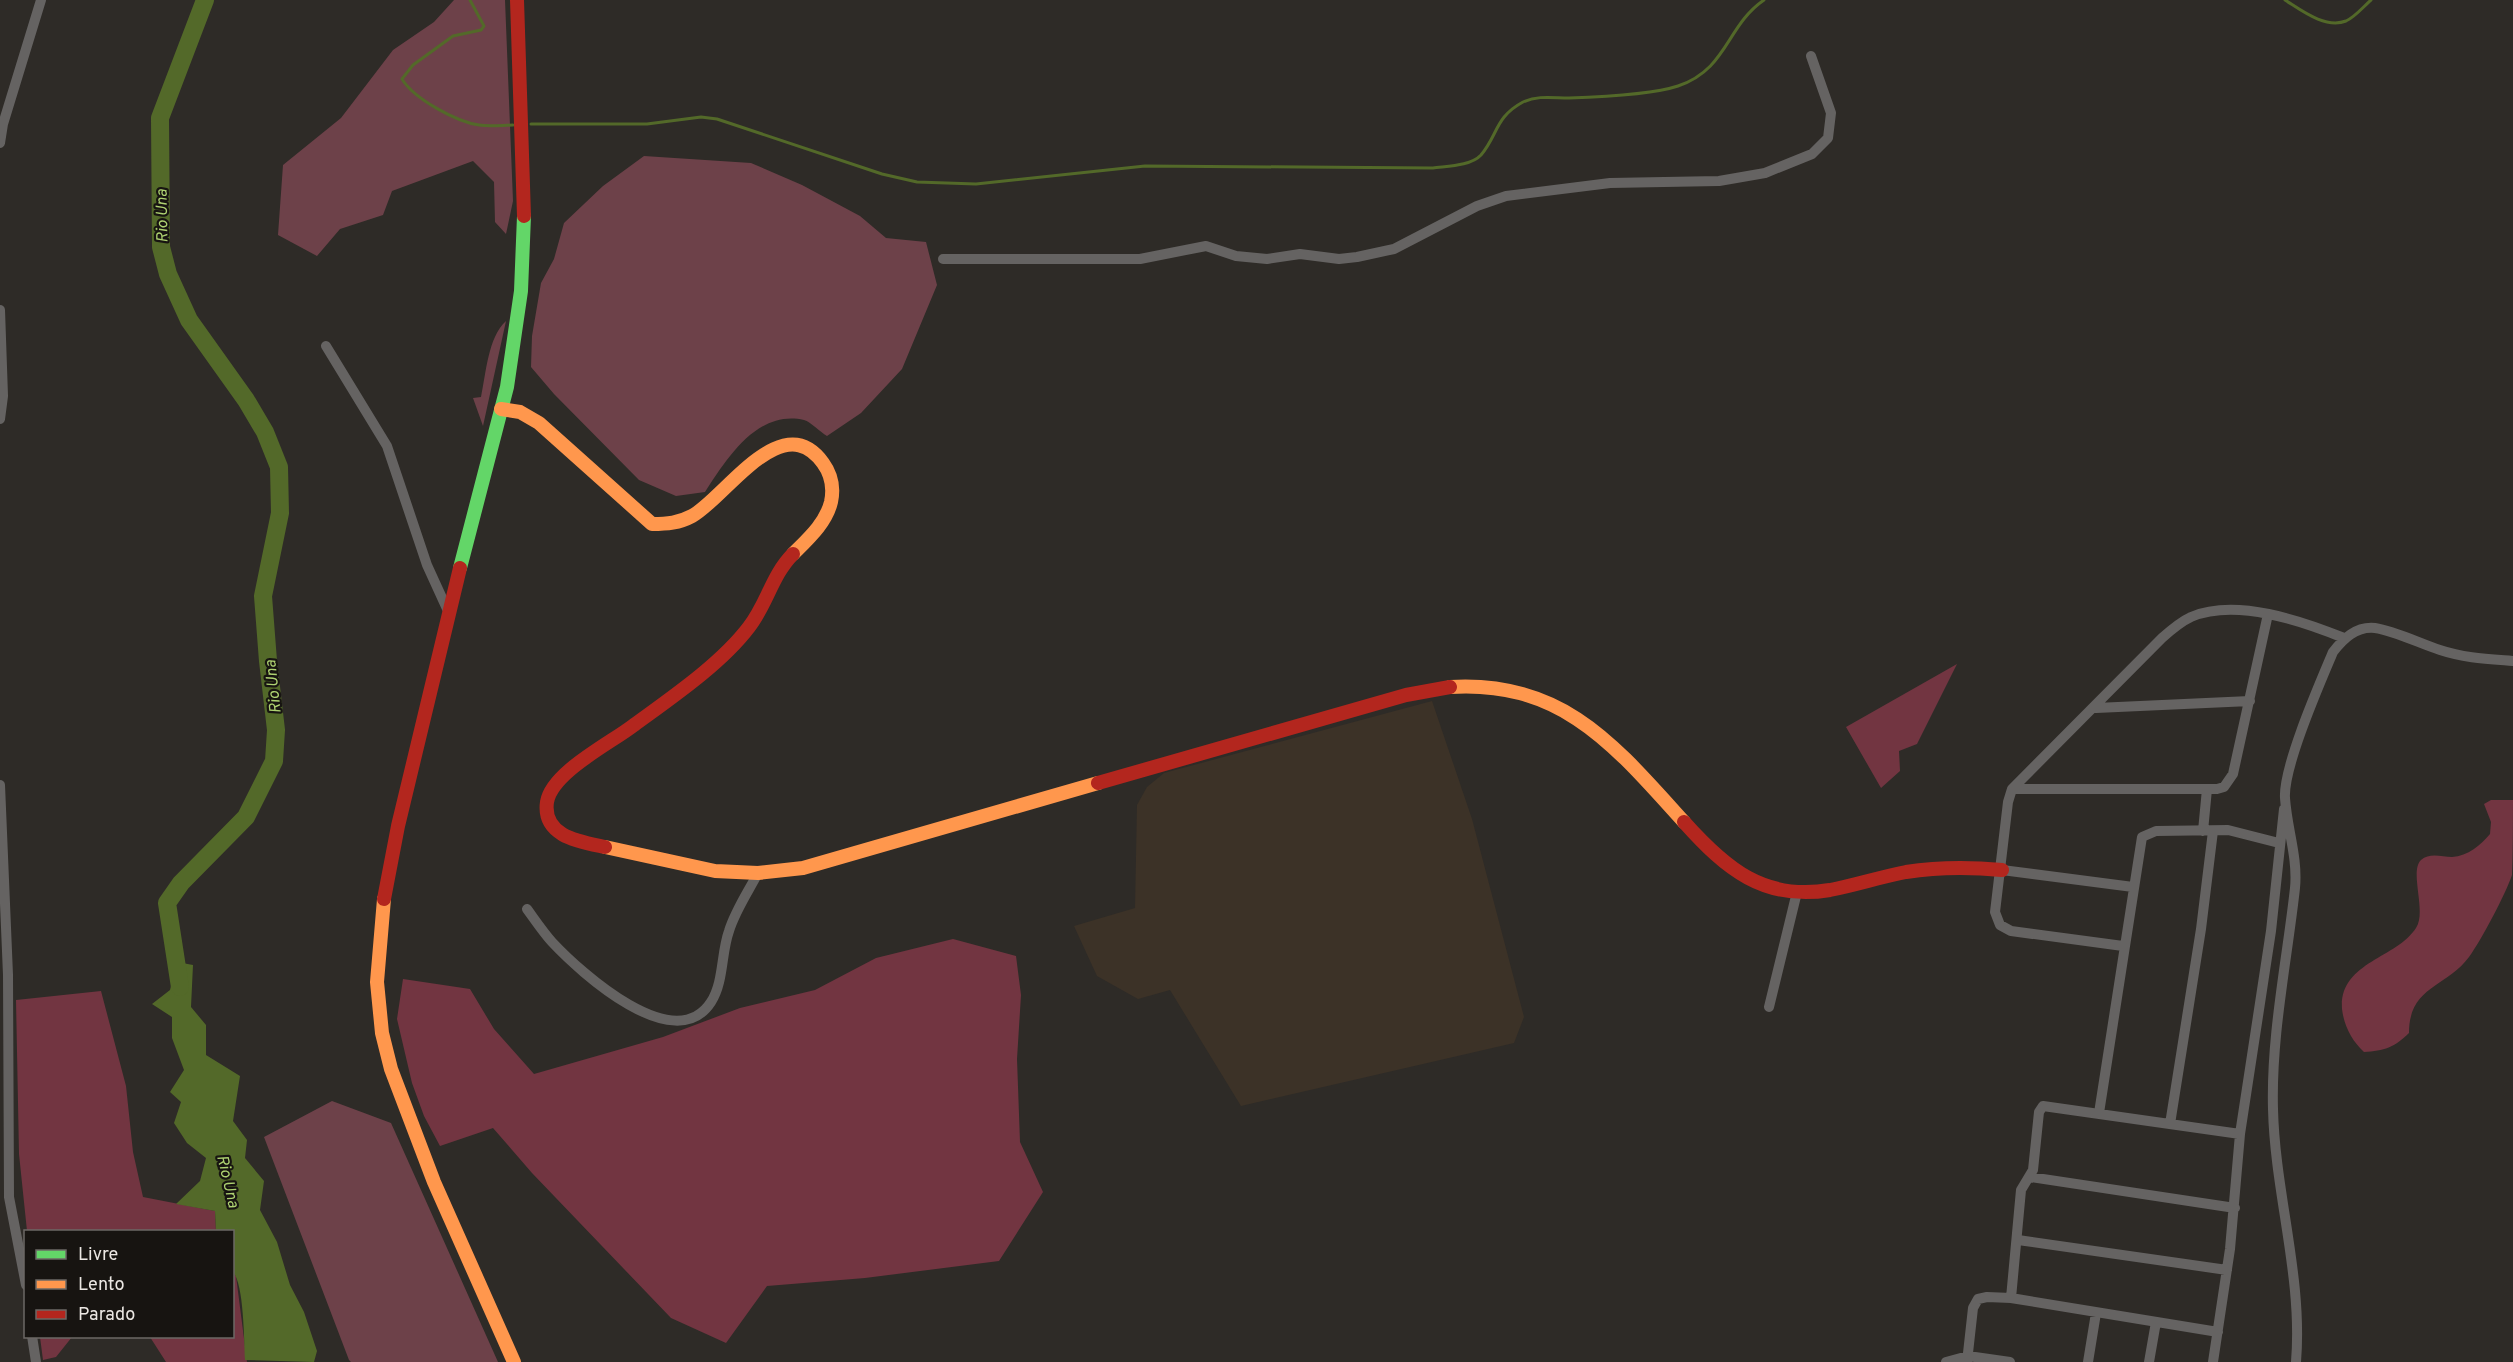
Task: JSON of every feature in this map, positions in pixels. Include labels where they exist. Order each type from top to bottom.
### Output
[{"type":"street","points":[[0,143],[3,124],[41,0]]},
{"type":"street","points":[[514,1362],[436,1189],[397,1092],[385,1053],[379,1012],[378,966],[383,898],[448,613],[501,409],[514,347],[524,247],[525,181],[517,0]]},
{"type":"street","points":[[943,259],[1140,259],[1206,246],[1267,259],[1300,254],[1339,259],[1394,249],[1478,206],[1506,196],[1610,183],[1719,181],[1765,173],[1812,154],[1828,138],[1831,113],[1811,56]]},
{"type":"street","points":[[0,310],[3,396],[0,419]]},
{"type":"street","points":[[326,346],[387,446],[427,565],[448,613]]},
{"type":"street","points":[[501,409],[520,412],[539,423],[640,515],[660,525],[672,526],[687,520],[769,450],[797,446],[813,452],[823,463],[831,479],[831,504],[825,518],[780,568],[754,620],[684,685],[561,780],[550,792],[549,820],[557,832],[567,839],[715,871],[758,873],[802,868],[1406,694],[1430,688],[1474,686],[1526,692],[1561,706],[1588,723],[1633,765],[1707,847],[1752,881],[1797,892],[1831,891],[1905,872],[1936,868],[2002,870],[2133,887]]},
{"type":"street","points":[[2123,946],[2004,929],[1995,912],[2002,870],[2008,802],[2012,789],[2179,623],[2205,613],[2226,611],[2268,614],[2312,625],[2344,638]]},
{"type":"street","points":[[2012,789],[2207,789],[2224,787],[2229,781],[2250,701],[2268,614]]},
{"type":"street","points":[[2213,1362],[2235,1209],[2240,1134],[2271,931],[2285,798],[2292,759],[2324,673],[2333,652],[2344,638],[2355,632],[2375,628],[2453,654],[2513,661]]},
{"type":"street","points":[[2096,708],[2250,701]]},
{"type":"street","points":[[0,785],[8,975],[4,1198],[24,1277]]},
{"type":"street","points":[[2170,1124],[2199,939],[2208,831],[2207,789]]},
{"type":"street","points":[[2285,798],[2294,843],[2296,881],[2281,992],[2273,1109],[2296,1292],[2296,1362]]},
{"type":"street","points":[[2099,1113],[2140,842],[2145,834],[2156,831],[2238,832],[2279,843]]},
{"type":"street","points":[[527,909],[551,941],[627,1003],[662,1020],[688,1020],[704,1011],[715,995],[729,930],[758,873]]},
{"type":"street","points":[[1769,1007],[1797,892]]},
{"type":"street","points":[[2011,1298],[2021,1190],[2033,1170],[2039,1112],[2043,1106],[2240,1134]]},
{"type":"street","points":[[2030,1177],[2235,1209]]},
{"type":"street","points":[[2018,1240],[2227,1269]]},
{"type":"street","points":[[1968,1359],[1975,1302],[1987,1297],[2011,1298],[2218,1332]]},
{"type":"street","points":[[2088,1362],[2096,1313]]},
{"type":"street","points":[[2150,1362],[2156,1322]]},
{"type":"street","points":[[32,1338],[36,1362]]},
{"type":"street","points":[[1946,1362],[1968,1359],[2010,1362]]},
{"type":"shaded area","points":[[454,0],[505,0],[513,201],[506,234],[495,222],[494,182],[473,161],[392,191],[383,215],[340,229],[317,256],[278,235],[283,165],[341,118],[393,50],[434,22]]},
{"type":"shaded area","points":[[644,156],[751,163],[802,185],[860,216],[886,238],[926,242],[937,285],[902,369],[861,413],[827,436],[804,420],[787,419],[772,422],[745,440],[733,452],[705,492],[676,496],[639,480],[554,394],[531,367],[532,336],[541,283],[554,259],[564,223],[603,186]]},
{"type":"shaded area","points":[[506,321],[483,426],[473,398],[481,397],[491,346]]},
{"type":"shaded area","points":[[1957,664],[1917,744],[1899,751],[1900,771],[1881,788],[1846,727]]},
{"type":"shaded area","points":[[1432,701],[1472,819],[1524,1017],[1514,1043],[1241,1106],[1170,990],[1138,999],[1097,976],[1074,926],[1135,908],[1137,805],[1147,787],[1164,773]]},
{"type":"shaded area","points":[[2491,800],[2513,800],[2512,875],[2499,905],[2469,957],[2460,967],[2422,996],[2415,1006],[2409,1033],[2389,1047],[2364,1052],[2349,1033],[2343,1015],[2343,993],[2349,981],[2370,962],[2396,947],[2416,928],[2420,912],[2417,873],[2421,860],[2432,856],[2463,855],[2478,846],[2490,834],[2491,822],[2484,804]]},
{"type":"shaded area","points":[[953,939],[1016,956],[1021,995],[1017,1059],[1020,1142],[1043,1192],[999,1261],[865,1278],[767,1286],[726,1343],[671,1318],[532,1173],[493,1128],[440,1146],[424,1116],[412,1083],[397,1019],[403,979],[470,989],[494,1029],[534,1074],[663,1037],[740,1008],[815,990],[876,958]]},
{"type":"shaded area","points":[[101,991],[126,1086],[133,1152],[143,1197],[215,1211],[216,1230],[27,1230],[19,1154],[16,1000]]},
{"type":"shaded area","points":[[332,1101],[391,1123],[498,1362],[351,1362],[349,1360],[264,1137]]},
{"type":"shaded area","points":[[234,1273],[247,1362],[166,1362],[151,1338],[234,1338]]},
{"type":"shaded area","points":[[40,1338],[71,1338],[56,1357],[43,1360]]},
{"type":"water","points":[[177,962],[193,965],[191,1007],[206,1025],[206,1055],[240,1076],[233,1121],[247,1140],[245,1158],[264,1181],[260,1210],[277,1242],[290,1285],[304,1312],[317,1351],[314,1362],[245,1360],[241,1300],[234,1274],[234,1230],[216,1230],[215,1211],[176,1204],[200,1181],[206,1158],[187,1143],[174,1123],[181,1102],[170,1092],[184,1070],[172,1038],[172,1017],[152,1004],[170,990]]},
{"type":"waterway","name":"Rio Una","points":[[180,987],[167,903],[181,883],[246,817],[274,761],[276,730],[263,596],[280,513],[279,467],[265,432],[246,400],[189,320],[168,274],[161,247],[160,118],[205,0]]},
{"type":"waterway","points":[[470,0],[484,26],[481,30],[453,36],[413,65],[402,79],[426,102],[459,119],[483,126],[513,125]]},
{"type":"waterway","points":[[531,124],[647,124],[701,117],[717,119],[882,174],[917,182],[976,184],[1145,166],[1433,168],[1458,165],[1477,159],[1487,148],[1502,120],[1523,102],[1540,98],[1581,98],[1639,93],[1667,89],[1694,78],[1717,58],[1751,10],[1764,0]]},
{"type":"waterway","points":[[2285,0],[2322,21],[2338,23],[2349,19],[2371,0]]},
{"type":"traffic: fast","points":[[460,568],[507,387],[521,291],[524,216]]},
{"type":"traffic: slow","points":[[501,409],[520,412],[539,423],[652,524],[673,523],[692,516],[754,461],[772,450],[790,445],[807,448],[826,467],[831,481],[832,497],[829,510],[821,524],[793,554]]},
{"type":"traffic: slow","points":[[1450,687],[1490,688],[1525,694],[1556,707],[1583,723],[1609,744],[1684,822]]},
{"type":"traffic: slow","points":[[605,847],[715,871],[758,873],[803,868],[1098,783]]},
{"type":"traffic: slow","points":[[384,899],[377,982],[382,1033],[391,1069],[434,1182],[514,1362]]},
{"type":"traffic: jam","points":[[517,0],[524,216]]},
{"type":"traffic: jam","points":[[605,847],[575,840],[557,830],[547,814],[547,802],[551,791],[571,769],[679,692],[738,641],[755,618],[780,571],[793,554]]},
{"type":"traffic: jam","points":[[384,899],[398,826],[460,568]]},
{"type":"traffic: jam","points":[[1098,783],[1406,695],[1450,687]]},
{"type":"traffic: jam","points":[[1684,822],[1731,867],[1748,878],[1785,891],[1830,890],[1896,874],[1930,869],[2002,870]]}]
